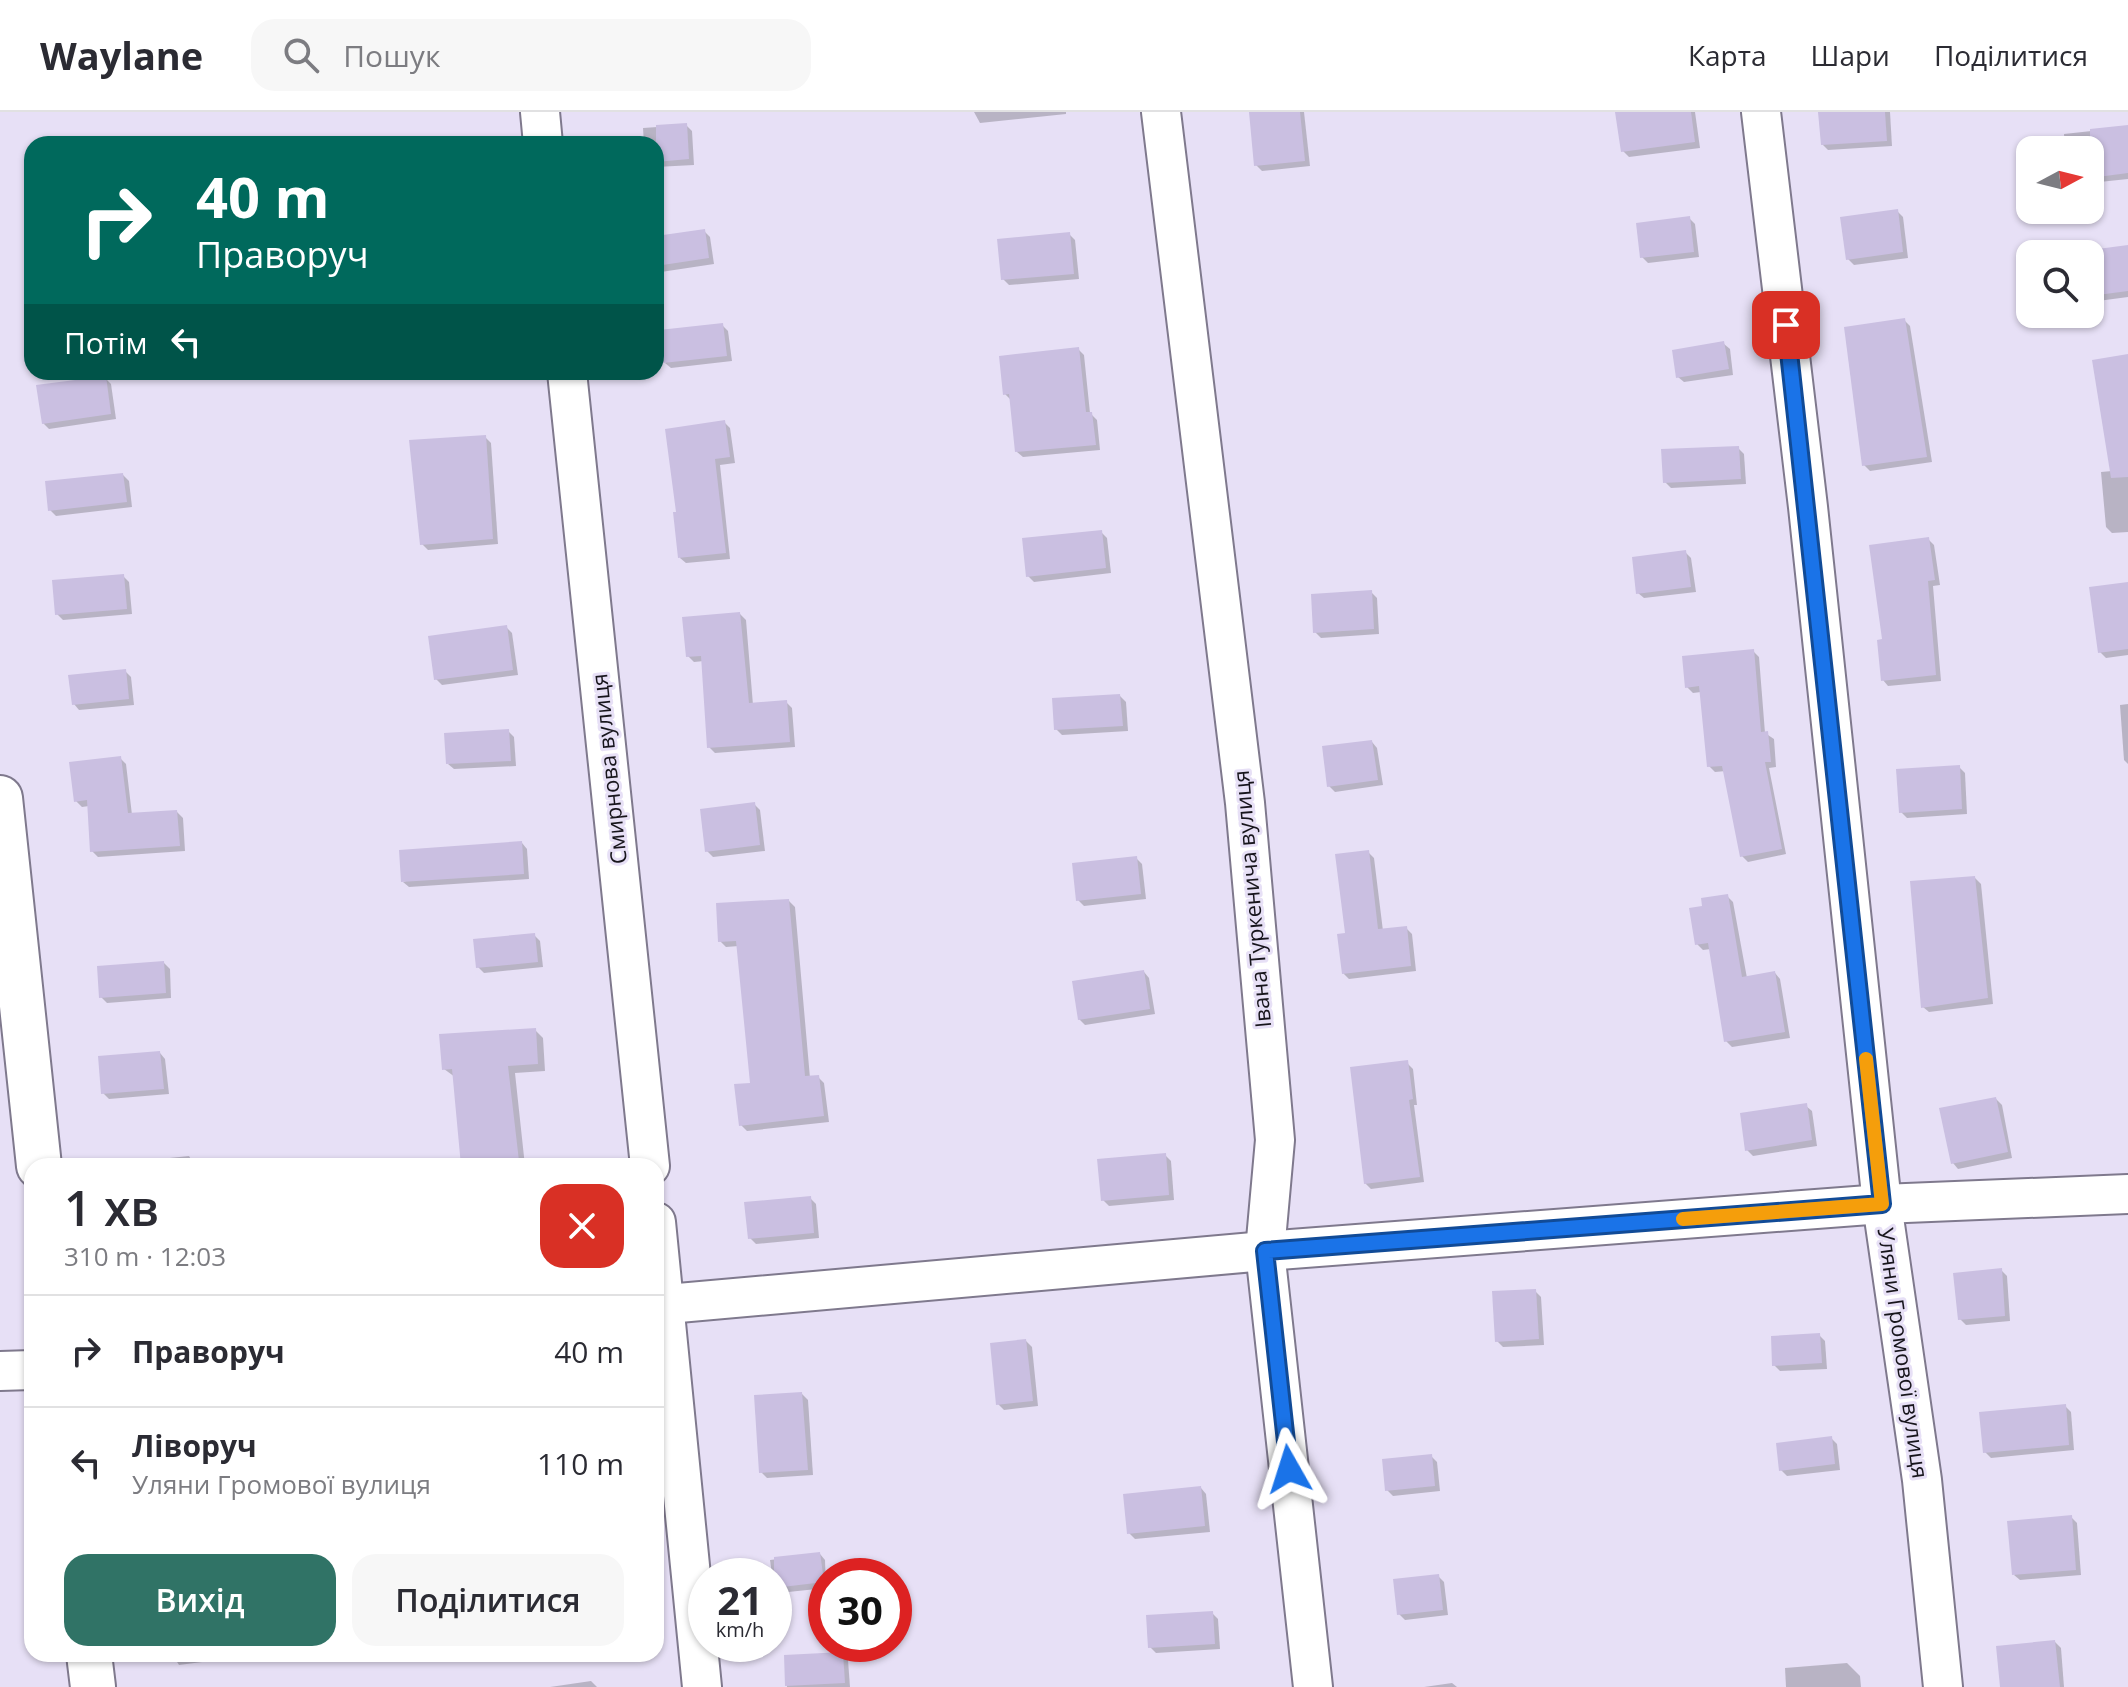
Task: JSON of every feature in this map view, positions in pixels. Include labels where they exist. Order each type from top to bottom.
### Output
[{"type":"street","points":[[540,112],[542,136]]},
{"type":"street","name":"Івана Туркенича вулиця","points":[[1161,112],[1247,833],[1275,1140],[1265,1251],[1313,1687]]},
{"type":"street","name":"Уляни Громової вулиця","points":[[1761,112],[1810,523],[1882,1204],[1922,1480],[1943,1687]]},
{"type":"street","name":"Смирнова вулиця","points":[[568,380],[649,1158]]},
{"type":"street","points":[[0,798],[38,1158]]},
{"type":"street","points":[[664,1305],[1265,1251],[1882,1204],[2128,1194]]},
{"type":"street","points":[[664,1341],[702,1687]]},
{"type":"street","points":[[0,1371],[24,1370]]},
{"type":"street","points":[[90,1662],[93,1687]]},
{"type":"building","points":[[1249,112],[1300,112],[1305,161],[1254,166]]},
{"type":"building","points":[[1615,112],[1691,112],[1695,142],[1621,152]]},
{"type":"building","points":[[1818,112],[1885,112],[1887,141],[1821,145]]},
{"type":"building","points":[[687,123],[689,159],[664,161],[664,136],[656,136],[656,125]]},
{"type":"building","points":[[2128,125],[2128,173],[2104,176],[2104,136],[2090,136],[2090,129]]},
{"type":"building","points":[[1898,209],[1903,252],[1846,260],[1840,217]]},
{"type":"building","points":[[1690,216],[1694,252],[1640,258],[1636,223]]},
{"type":"building","points":[[705,229],[709,258],[664,265],[664,235]]},
{"type":"building","points":[[1070,232],[1074,274],[1001,280],[997,239]]},
{"type":"building","points":[[2128,245],[2128,291],[2104,294],[2104,248]]},
{"type":"building","points":[[1905,318],[1927,457],[1862,466],[1844,327]]},
{"type":"building","points":[[723,323],[727,356],[664,363],[664,329]]},
{"type":"building","points":[[1724,341],[1729,369],[1676,378],[1672,350]]},
{"type":"building","points":[[1079,347],[1086,412],[1092,412],[1096,445],[1015,452],[1009,394],[1003,395],[999,356]]},
{"type":"building","points":[[2128,354],[2128,477],[2111,478],[2092,360]]},
{"type":"building","points":[[107,380],[111,414],[42,424],[36,385]]},
{"type":"building","points":[[725,420],[730,457],[715,459],[726,553],[678,558],[673,512],[676,512],[665,429]]},
{"type":"building","points":[[486,435],[493,539],[420,545],[409,440]]},
{"type":"building","points":[[1739,446],[1741,479],[1663,483],[1661,449]]},
{"type":"building","points":[[123,473],[127,502],[48,511],[45,481]]},
{"type":"building","points":[[1102,530],[1106,568],[1026,577],[1022,538]]},
{"type":"building","points":[[1929,537],[1935,580],[1928,581],[1936,675],[1881,681],[1877,640],[1882,639],[1869,545]]},
{"type":"building","points":[[1686,550],[1691,587],[1636,594],[1632,557]]},
{"type":"building","points":[[124,574],[127,609],[55,615],[52,580]]},
{"type":"building","points":[[2128,582],[2128,649],[2098,653],[2089,587]]},
{"type":"building","points":[[1372,590],[1374,629],[1313,633],[1311,594]]},
{"type":"building","points":[[740,612],[749,703],[787,700],[790,742],[707,748],[701,656],[686,657],[682,617]]},
{"type":"building","points":[[507,625],[513,670],[434,680],[428,636]]},
{"type":"building","points":[[1754,649],[1761,732],[1768,731],[1771,762],[1765,762],[1782,849],[1740,857],[1722,766],[1707,767],[1699,686],[1685,688],[1682,656]]},
{"type":"building","points":[[126,669],[129,699],[72,705],[68,675]]},
{"type":"building","points":[[1120,694],[1123,726],[1054,730],[1052,698]]},
{"type":"building","points":[[509,729],[511,761],[446,764],[444,733]]},
{"type":"building","points":[[1372,740],[1378,780],[1327,787],[1322,746]]},
{"type":"building","points":[[121,756],[128,813],[177,810],[180,846],[90,852],[87,800],[74,802],[69,762]]},
{"type":"building","points":[[1960,765],[1962,809],[1899,813],[1896,769]]},
{"type":"building","points":[[755,802],[760,845],[705,852],[700,809]]},
{"type":"building","points":[[522,841],[524,874],[401,882],[399,850]]},
{"type":"building","points":[[1369,850],[1378,929],[1407,926],[1411,966],[1342,974],[1337,934],[1345,933],[1335,854]]},
{"type":"building","points":[[1137,856],[1141,894],[1076,901],[1072,863]]},
{"type":"building","points":[[1975,876],[1988,998],[1921,1008],[1910,881]]},
{"type":"building","points":[[1728,894],[1742,977],[1775,971],[1785,1032],[1724,1042],[1708,943],[1695,945],[1689,908],[1702,906],[1701,898]]},
{"type":"building","points":[[789,899],[805,1076],[819,1075],[824,1116],[739,1126],[734,1084],[750,1083],[736,941],[718,942],[716,903]]},
{"type":"building","points":[[535,933],[538,962],[476,968],[473,939]]},
{"type":"building","points":[[164,961],[166,993],[99,998],[97,966]]},
{"type":"building","points":[[1144,970],[1150,1009],[1078,1020],[1072,981]]},
{"type":"building","points":[[536,1028],[538,1064],[508,1066],[519,1158],[460,1158],[452,1069],[442,1070],[439,1034]]},
{"type":"building","points":[[160,1051],[164,1089],[101,1094],[98,1056]]},
{"type":"building","points":[[1408,1060],[1413,1099],[1409,1100],[1420,1177],[1364,1184],[1350,1067]]},
{"type":"building","points":[[1996,1097],[2008,1152],[1951,1164],[1939,1108]]},
{"type":"building","points":[[1807,1103],[1812,1140],[1745,1151],[1740,1113]]},
{"type":"building","points":[[1166,1153],[1169,1195],[1101,1201],[1097,1159]]},
{"type":"building","points":[[811,1196],[814,1233],[748,1239],[744,1202]]},
{"type":"building","points":[[2002,1268],[2005,1316],[1958,1320],[1953,1273]]},
{"type":"building","points":[[1536,1289],[1539,1339],[1495,1342],[1492,1291]]},
{"type":"building","points":[[1820,1333],[1822,1363],[1772,1366],[1771,1336]]},
{"type":"building","points":[[1026,1339],[1033,1401],[996,1405],[990,1343]]},
{"type":"building","points":[[802,1392],[808,1470],[759,1473],[754,1395]]},
{"type":"building","points":[[2066,1404],[2069,1445],[1983,1453],[1979,1412]]},
{"type":"building","points":[[1832,1436],[1835,1464],[1779,1471],[1776,1443]]},
{"type":"building","points":[[1432,1454],[1435,1486],[1385,1491],[1382,1459]]},
{"type":"building","points":[[1201,1486],[1205,1526],[1127,1534],[1123,1494]]},
{"type":"building","points":[[2072,1515],[2076,1570],[2012,1575],[2007,1521]]},
{"type":"building","points":[[820,1552],[821,1558],[808,1558],[808,1584],[792,1586],[792,1558],[774,1557]]},
{"type":"building","points":[[1439,1574],[1443,1610],[1397,1615],[1393,1579]]},
{"type":"building","points":[[1213,1611],[1215,1644],[1148,1648],[1146,1615]]},
{"type":"building","points":[[2055,1640],[2060,1687],[2000,1687],[1996,1646]]},
{"type":"building","points":[[808,1654],[808,1662],[844,1662],[845,1683],[785,1686],[784,1662],[792,1662],[792,1655]]},
{"type":"slow traffic","points":[[1683,1219],[1882,1204],[1866,1059]]},
{"type":"route","points":[[1289,1469],[1265,1251],[1882,1204],[1786,325]]}]
